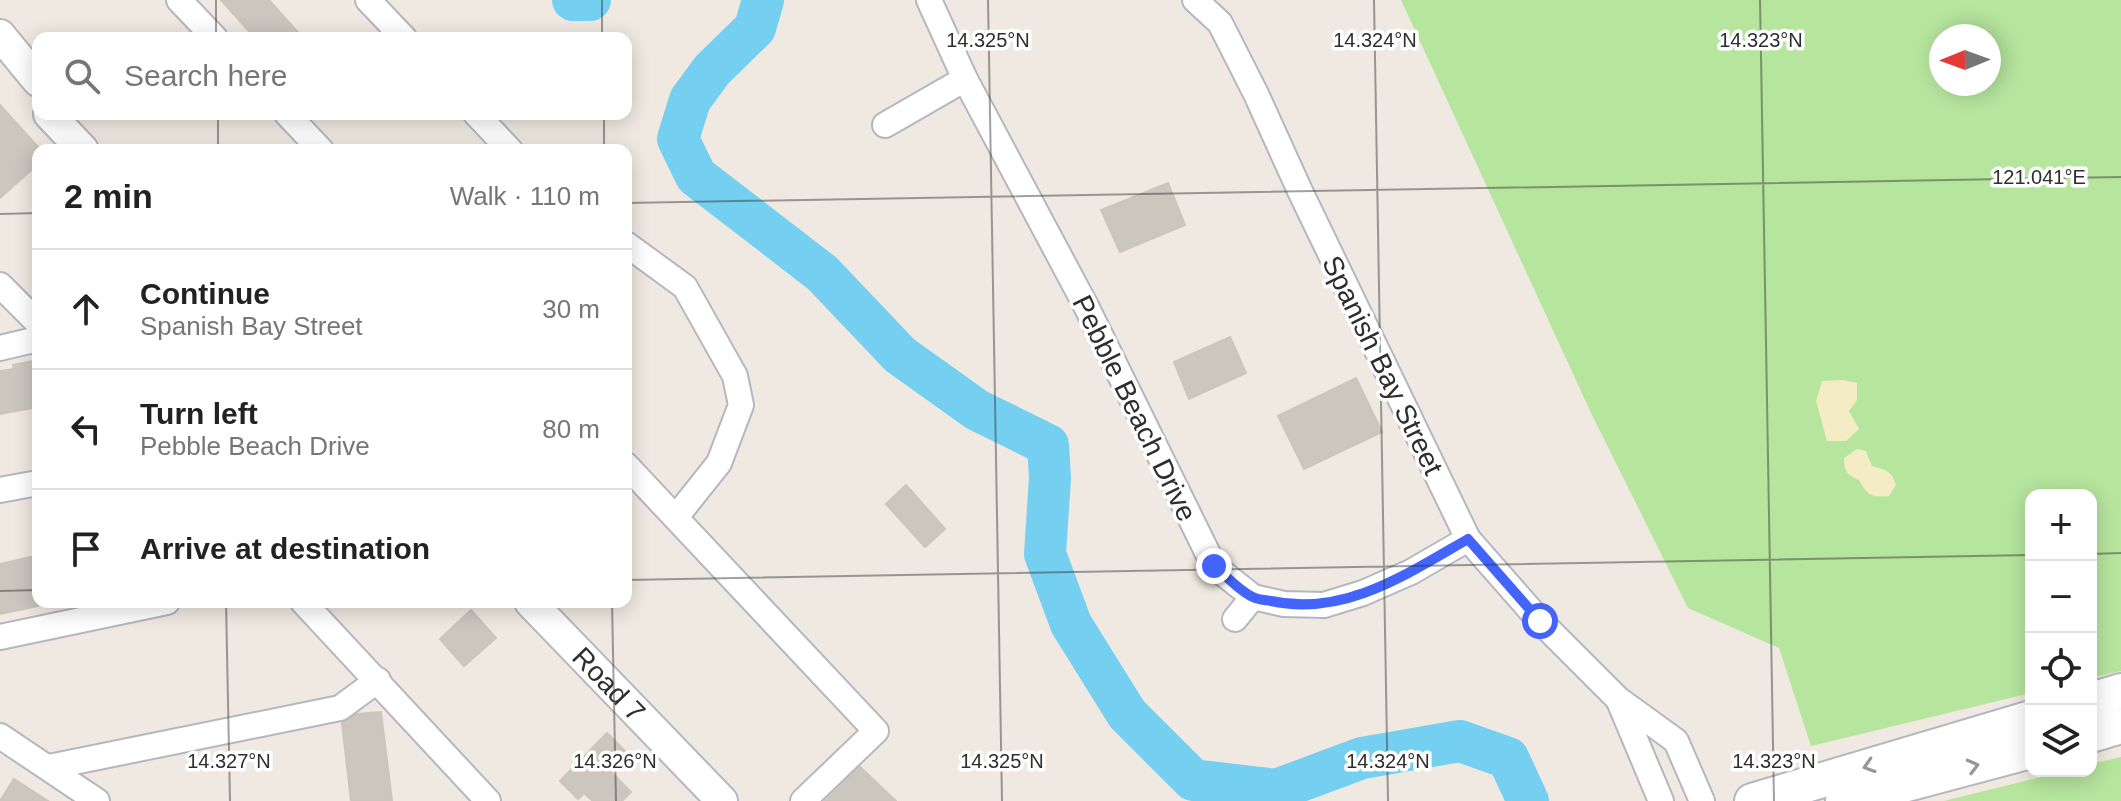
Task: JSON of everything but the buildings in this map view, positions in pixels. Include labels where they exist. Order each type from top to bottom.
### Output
[{"type":"main road","points":[[2097,698],[2121,691]]},
{"type":"main road","points":[[1752,801],[2025,720]]},
{"type":"main road","points":[[2097,733],[2121,726]]},
{"type":"main road","points":[[1843,801],[2025,753]]},
{"type":"street","points":[[179,0],[209,32]]},
{"type":"street","points":[[368,0],[398,32]]},
{"type":"street","name":"Spanish Bay Street","points":[[1195,0],[1220,23],[1256,94],[1468,539],[1540,621],[1618,699],[1676,741],[1702,801]]},
{"type":"street","name":"Pebble Beach Drive","points":[[932,1],[965,79],[1086,306],[1214,566],[1253,597],[1284,604],[1324,605],[1363,593],[1411,572],[1468,539]]},
{"type":"street","points":[[0,35],[32,74]]},
{"type":"street","points":[[0,60],[32,95]]},
{"type":"street","points":[[885,125],[965,79]]},
{"type":"street","points":[[55,120],[77,144]]},
{"type":"street","points":[[74,120],[96,144]]},
{"type":"street","points":[[293,120],[315,144]]},
{"type":"street","points":[[482,120],[504,144]]},
{"type":"street","points":[[632,248],[685,287],[735,376],[741,405],[719,463],[676,517]]},
{"type":"street","points":[[0,285],[32,317]]},
{"type":"street","points":[[0,348],[32,340]]},
{"type":"street","points":[[632,471],[876,731],[803,801]]},
{"type":"street","points":[[0,490],[32,484]]},
{"type":"street","points":[[1235,619],[1253,597]]},
{"type":"street","points":[[0,637],[138,608]]},
{"type":"street","points":[[309,608],[488,801]]},
{"type":"street","name":"Road 7","points":[[516,608],[700,801]]},
{"type":"street","name":"Road 7","points":[[536,608],[722,801]]},
{"type":"street","points":[[49,767],[340,708],[378,680]]},
{"type":"street","name":"Spanish Bay Street","points":[[1618,699],[1661,801]]},
{"type":"street","points":[[0,736],[49,767],[87,798]]},
{"type":"green space","points":[[1401,0],[2121,0],[2121,671],[2097,677],[2097,489],[2025,489],[2025,694],[1811,746],[1779,648],[1688,608],[1592,415]]},
{"type":"green space","points":[[2121,757],[2121,801],[1944,801],[2041,777],[2097,777],[2097,763]]},
{"type":"sand","points":[[1822,381],[1857,383],[1857,400],[1849,411],[1859,429],[1846,441],[1827,441],[1816,401]]},
{"type":"sand","points":[[1857,449],[1866,451],[1872,466],[1885,470],[1893,477],[1896,485],[1889,496],[1871,494],[1847,472],[1844,458]]},
{"type":"waterway","points":[[573,0],[590,0]]},
{"type":"waterway","points":[[763,0],[755,28],[712,70],[690,100],[678,139],[696,176],[822,273],[900,355],[977,410],[1048,445],[1050,478],[1045,554],[1071,624],[1127,714],[1193,780],[1276,790],[1362,758],[1460,741],[1508,758],[1528,801]]},
{"type":"route","points":[[1214,566],[1253,597],[1284,604],[1324,605],[1363,593],[1411,572],[1468,539],[1540,621]]}]
